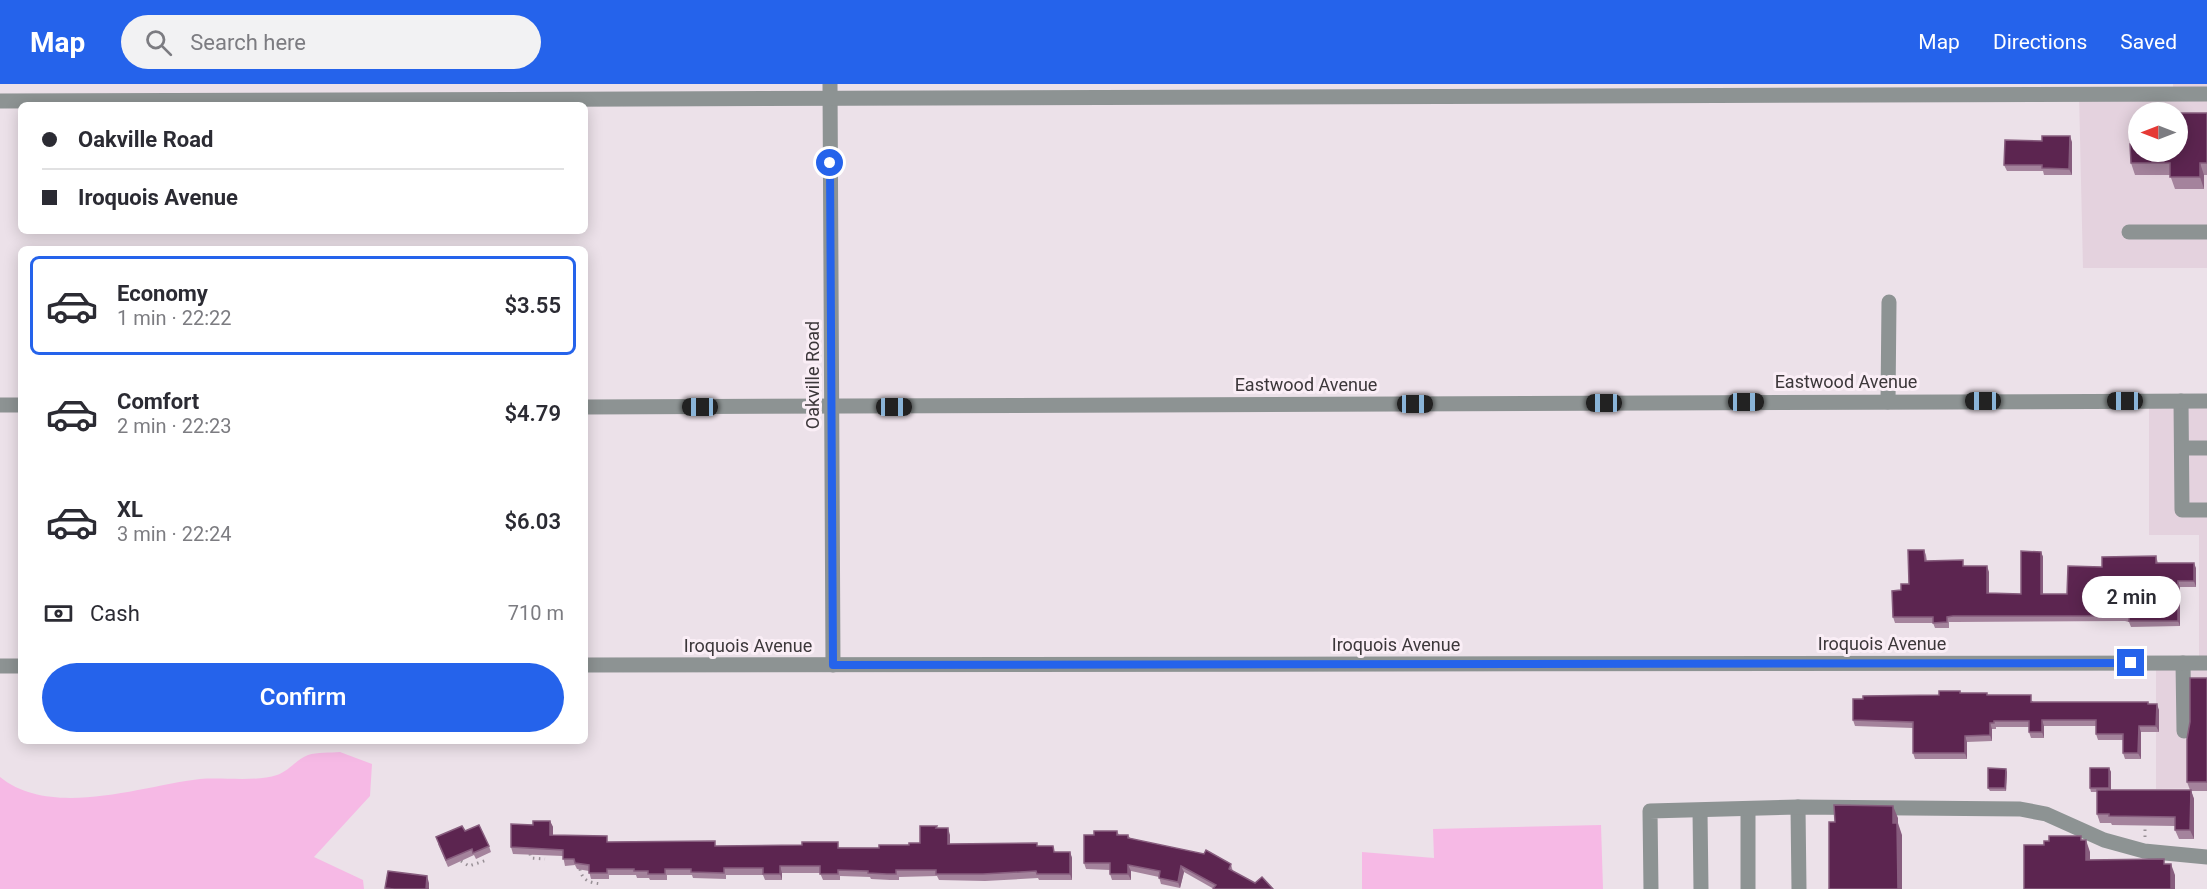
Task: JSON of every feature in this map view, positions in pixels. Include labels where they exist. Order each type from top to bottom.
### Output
[{"type":"street","points":[[0,101],[830,91],[2207,94]]},
{"type":"street","name":"Oakville Road","points":[[830,91],[833,665]]},
{"type":"street","points":[[2129,232],[2207,232]]},
{"type":"street","points":[[1888,402],[1889,302]]},
{"type":"street","points":[[2181,401],[2182,510],[2207,510]]},
{"type":"street","name":"Eastwood Avenue","points":[[588,406],[2207,401]]},
{"type":"street","points":[[0,405],[18,405]]},
{"type":"street","points":[[2182,448],[2207,448]]},
{"type":"street","points":[[2183,663],[2184,731]]},
{"type":"street","name":"Iroquois Avenue","points":[[588,665],[2207,663]]},
{"type":"street","points":[[0,666],[18,666]]},
{"type":"street","points":[[1798,807],[1798,889]]},
{"type":"street","points":[[1651,889],[1650,811],[1798,807],[2020,809],[2046,814],[2104,840],[2144,851],[2207,857]]},
{"type":"street","points":[[1748,810],[1748,889]]},
{"type":"street","points":[[1700,811],[1701,889]]},
{"type":"path","points":[[530,854],[531,858],[545,859]]},
{"type":"path","points":[[461,861],[469,866],[487,860]]},
{"type":"path","points":[[580,869],[584,879],[591,883],[602,884]]},
{"type":"shaded area","points":[[2173,84],[2207,84],[2207,268],[2083,268],[2079,94],[2173,94]]},
{"type":"shaded area","points":[[2149,401],[2207,401],[2207,788],[2156,789],[2156,663],[2199,663],[2199,535],[2149,535]]},
{"type":"shaded area","points":[[340,752],[372,764],[370,796],[314,857],[363,880],[364,889],[0,889],[0,777],[21,789],[45,796],[71,798],[125,793],[200,779],[269,777],[281,773],[308,755]]},
{"type":"shaded area","points":[[1601,825],[1603,889],[1362,889],[1362,852],[1434,858],[1433,829]]},
{"type":"building","points":[[2188,113],[2207,113],[2207,163],[2200,163],[2200,177],[2170,177],[2170,163],[2131,163],[2188,162]]},
{"type":"building","points":[[2042,136],[2070,136],[2069,169],[2042,168],[2042,165],[2004,165],[2005,140],[2042,141]]},
{"type":"building","points":[[1908,550],[1924,550],[1925,561],[1963,560],[1963,566],[1987,566],[1987,593],[2021,594],[2021,551],[2041,552],[2041,594],[2067,594],[2068,566],[2102,567],[2102,557],[2156,556],[2156,563],[2194,563],[2194,581],[2178,581],[2178,621],[2129,621],[2129,617],[2123,616],[1953,616],[1947,617],[1947,622],[1933,623],[1933,617],[1893,617],[1892,591],[1901,590],[1901,584],[1909,584]]},
{"type":"building","points":[[2190,678],[2207,678],[2207,782],[2187,782]]},
{"type":"building","points":[[1939,691],[1987,693],[1987,695],[2031,695],[2031,702],[2148,702],[2148,704],[2157,704],[2156,726],[2139,726],[2138,753],[2123,753],[2123,734],[2096,734],[2096,720],[2042,720],[2042,732],[2029,732],[2029,721],[1994,721],[1990,723],[1990,735],[1965,736],[1965,753],[1913,753],[1913,722],[1853,720],[1853,699],[1863,699],[1863,696],[1939,695]]},
{"type":"building","points":[[1988,768],[2006,769],[2005,788],[1988,788]]},
{"type":"building","points":[[2090,768],[2109,768],[2109,788],[2090,788]]},
{"type":"building","points":[[2097,790],[2191,790],[2190,830],[2175,830],[2175,817],[2097,814]]},
{"type":"building","points":[[1834,805],[1893,806],[1893,823],[1897,823],[1898,889],[1829,889],[1829,822],[1835,822]]},
{"type":"building","points":[[533,821],[550,821],[550,835],[607,836],[607,842],[715,841],[715,846],[802,845],[802,842],[838,842],[838,848],[879,848],[879,845],[920,843],[920,826],[937,826],[936,828],[948,828],[948,844],[1037,843],[1037,846],[1053,846],[1054,852],[1070,852],[1070,874],[1037,874],[1036,871],[936,874],[936,870],[896,870],[896,874],[887,874],[838,870],[838,874],[820,874],[820,866],[780,866],[780,874],[763,874],[763,868],[724,868],[724,873],[665,869],[665,874],[648,874],[648,871],[634,871],[634,869],[607,869],[607,873],[589,873],[589,865],[575,863],[574,859],[563,859],[563,850],[511,847],[511,824],[533,825]]},
{"type":"building","points":[[479,825],[489,846],[473,853],[472,849],[446,860],[436,837],[462,826],[465,831]]},
{"type":"building","points":[[1094,831],[1117,831],[1117,835],[1128,835],[1128,838],[1204,854],[1206,850],[1231,864],[1229,869],[1255,883],[1262,877],[1273,889],[1213,889],[1216,885],[1181,866],[1178,882],[1159,878],[1160,871],[1128,865],[1128,874],[1110,874],[1110,863],[1084,863],[1084,835],[1094,835]]},
{"type":"building","points":[[2049,836],[2081,836],[2081,840],[2086,840],[2086,860],[2164,859],[2164,864],[2171,864],[2171,889],[2024,889],[2024,845],[2044,845],[2044,841],[2049,841]]},
{"type":"building","points":[[388,871],[427,876],[426,889],[385,888]]},
{"type":"route","points":[[830,163],[833,665],[2131,663]]}]
